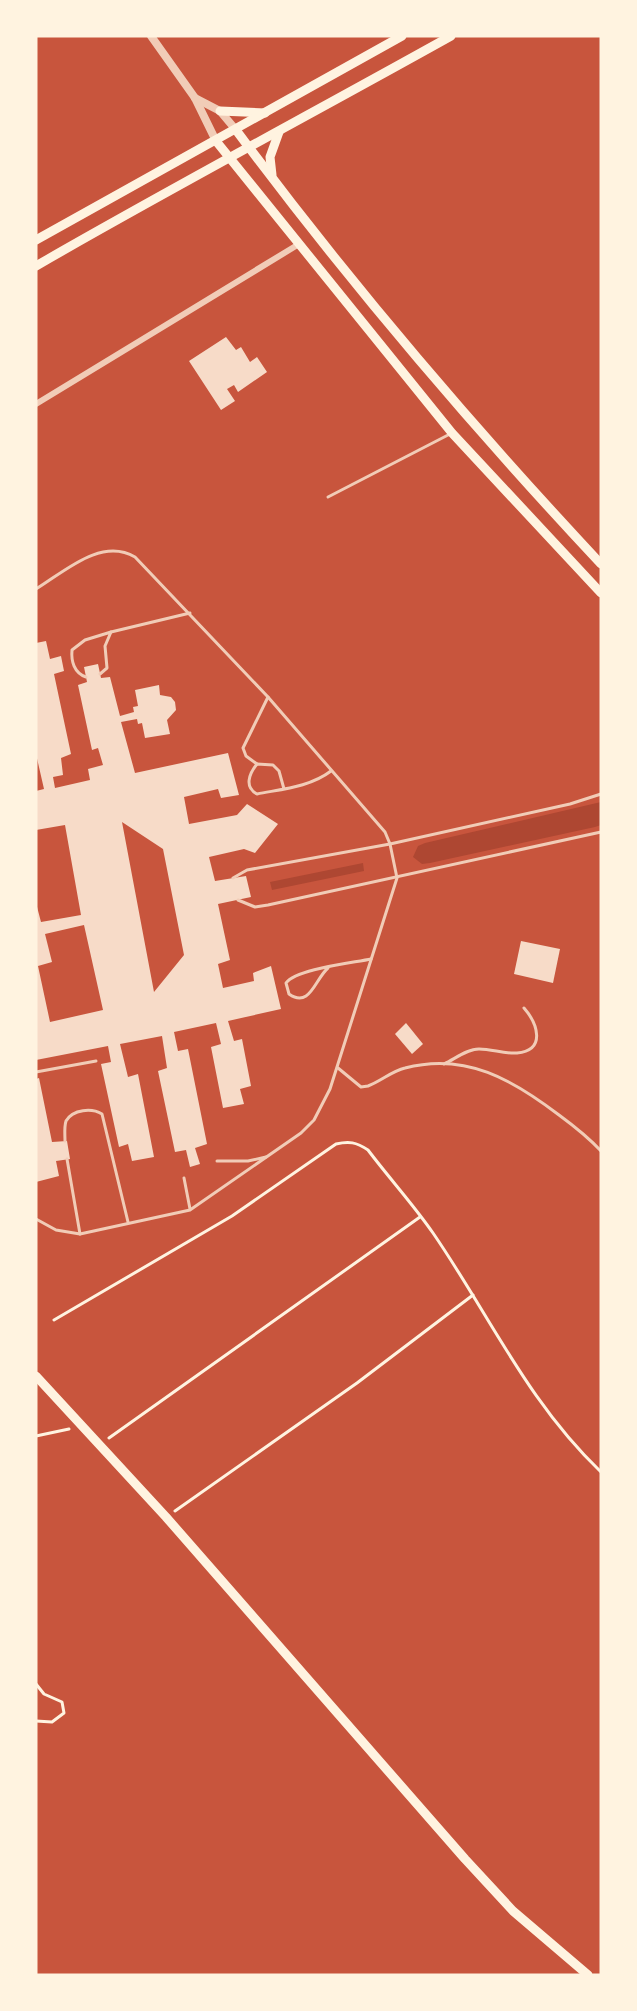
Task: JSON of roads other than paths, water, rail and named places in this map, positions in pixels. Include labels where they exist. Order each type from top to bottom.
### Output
[{"type":"main road","points":[[36,240],[268,113],[402,36]]},
{"type":"main road","points":[[36,266],[205,169],[279,132],[451,36]]},
{"type":"main road","points":[[220,111],[243,114],[268,113]]},
{"type":"main road","points":[[236,130],[272,179],[468,419],[601,564]]},
{"type":"main road","points":[[272,179],[270,157],[279,132]]},
{"type":"main road","points":[[216,141],[452,433],[601,593]]},
{"type":"main road","points":[[36,1376],[166,1517],[473,1868],[513,1911],[588,1975]]},
{"type":"street","points":[[151,36],[195,98],[216,141]]},
{"type":"street","points":[[195,98],[220,111],[236,130]]},
{"type":"street","points":[[36,404],[299,244]]},
{"type":"lane","points":[[328,497],[452,433]]},
{"type":"lane","points":[[36,589],[96,553],[118,549],[135,557],[268,697],[385,832],[390,844],[397,878],[338,1068],[314,1120],[273,1154],[190,1209],[80,1234],[56,1230],[36,1219]]},
{"type":"lane","points":[[86,677],[80,675],[74,667],[72,650],[85,640],[190,613]]},
{"type":"lane","points":[[100,674],[107,668],[105,646],[111,632]]},
{"type":"lane","points":[[268,697],[243,748],[246,756],[257,764],[273,765],[279,771],[284,789]]},
{"type":"lane","points":[[257,764],[248,781],[252,791],[257,794],[310,783],[331,771]]},
{"type":"lane","points":[[233,878],[247,870],[390,844],[570,804],[601,794]]},
{"type":"lane","points":[[238,900],[255,908],[601,832]]},
{"type":"lane","points":[[328,968],[319,975],[310,994],[303,999],[296,999],[289,994],[286,982],[290,978],[328,968],[371,959]]},
{"type":"lane","points":[[443,1065],[478,1049],[517,1053],[528,1050],[535,1044],[539,1034],[534,1020],[524,1008]]},
{"type":"lane","points":[[36,1071],[96,1061]]},
{"type":"lane","points":[[338,1068],[361,1087],[368,1086],[406,1067],[443,1065],[481,1069],[515,1083],[582,1132],[601,1151]]},
{"type":"lane","points":[[65,1141],[66,1121],[71,1116],[89,1110],[102,1114],[128,1222]]},
{"type":"lane","points":[[217,1161],[248,1161],[273,1154]]},
{"type":"lane","points":[[67,1159],[80,1234]]},
{"type":"lane","points":[[184,1178],[190,1209]]}]
